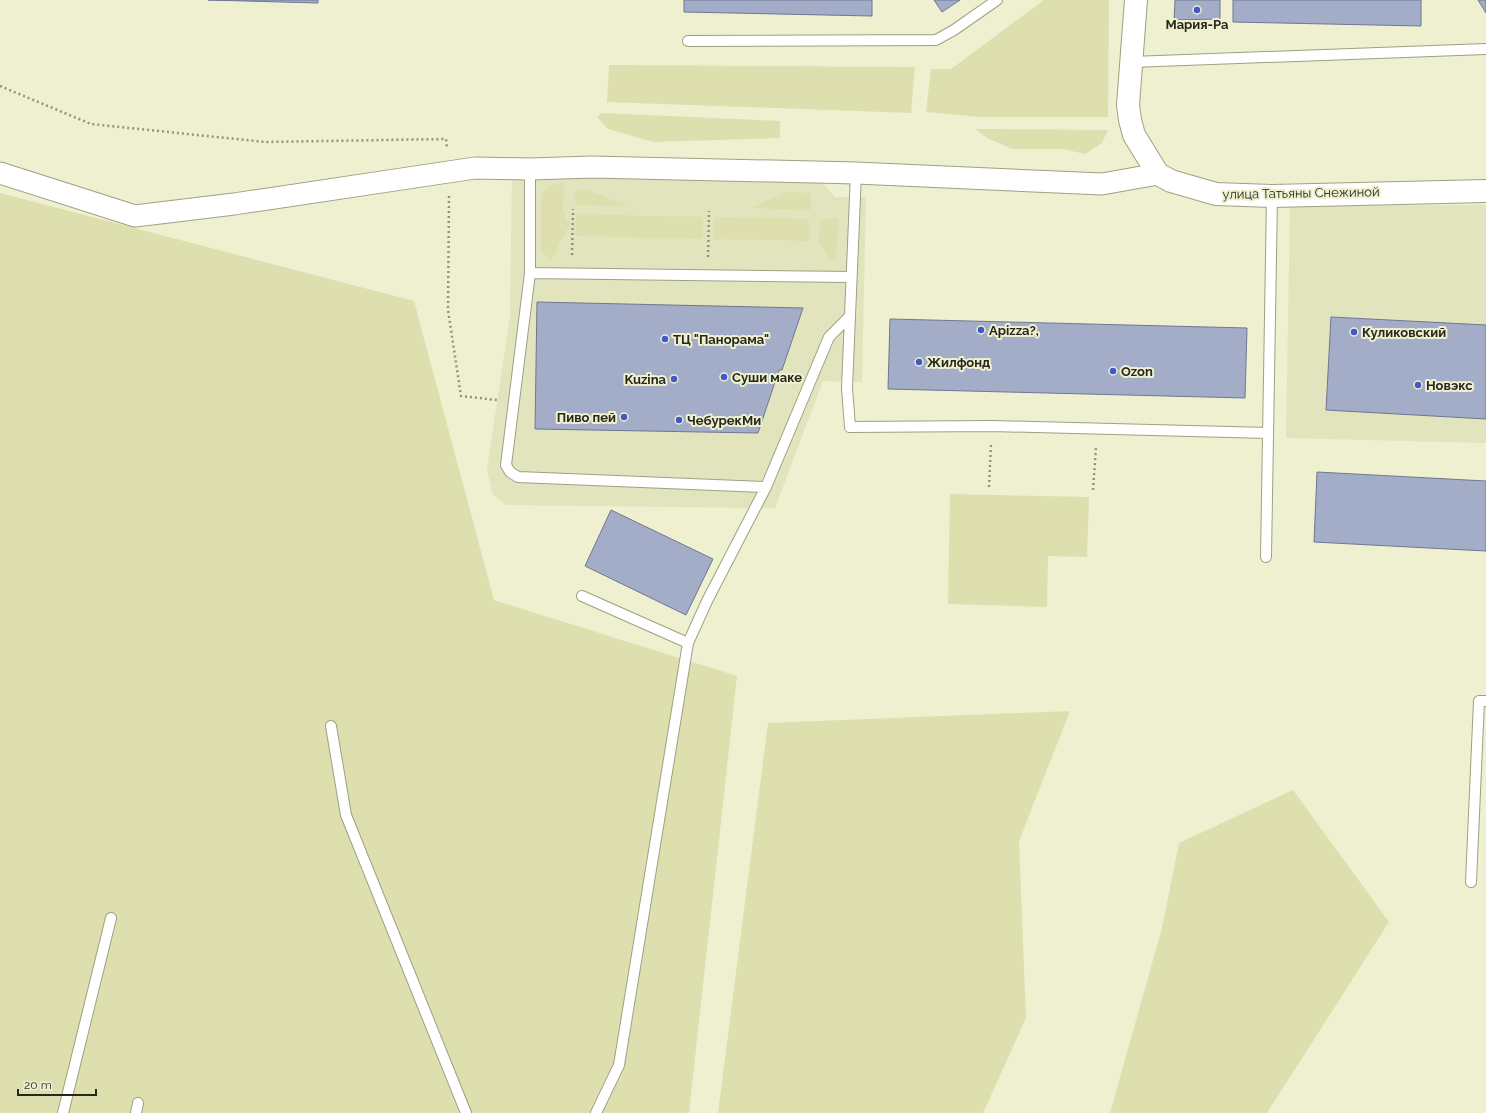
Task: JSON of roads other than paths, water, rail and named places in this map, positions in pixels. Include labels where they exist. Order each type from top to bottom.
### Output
[{"type":"street","points":[[0,173],[135,216],[242,203],[474,168],[530,169],[592,167],[856,173],[1102,184],[1158,174],[1131,128],[1128,105],[1136,0]]},
{"type":"street","name":"улица Татьяны Снежиной","points":[[1158,174],[1171,181],[1216,194],[1272,196],[1486,191]]},
{"type":"lane","points":[[688,41],[936,40],[954,30],[997,0]]},
{"type":"lane","points":[[1131,62],[1486,49]]},
{"type":"lane","points":[[530,169],[530,274],[506,466],[510,472],[518,477],[766,487]]},
{"type":"lane","points":[[856,173],[847,388],[850,427],[992,426],[1268,433]]},
{"type":"lane","points":[[1266,557],[1272,196]]},
{"type":"lane","points":[[530,274],[851,277]]},
{"type":"lane","points":[[596,1113],[618,1065],[688,643],[707,601],[766,487],[829,337],[850,316]]},
{"type":"lane","points":[[582,596],[688,643]]},
{"type":"lane","points":[[1470,882],[1479,701],[1486,701]]},
{"type":"lane","points":[[331,726],[346,815],[466,1113]]},
{"type":"lane","points":[[63,1113],[111,918]]},
{"type":"place","name":"Мария-Ра","points":[[1197,10]]},
{"type":"place","name":"Apizza?,","points":[[981,330]]},
{"type":"place","name":"Куликовский","points":[[1354,332]]},
{"type":"place","name":"ТЦ \"Панорама\"","points":[[665,339]]},
{"type":"place","name":"Жилфонд","points":[[919,362]]},
{"type":"place","name":"Ozon","points":[[1113,371]]},
{"type":"place","name":"Суши маке","points":[[724,377]]},
{"type":"place","name":"Kuzina","points":[[674,379]]},
{"type":"place","name":"Новэкс","points":[[1418,385]]},
{"type":"place","name":"Пиво пей","points":[[624,417]]},
{"type":"place","name":"ЧебурекМи","points":[[679,420]]}]
